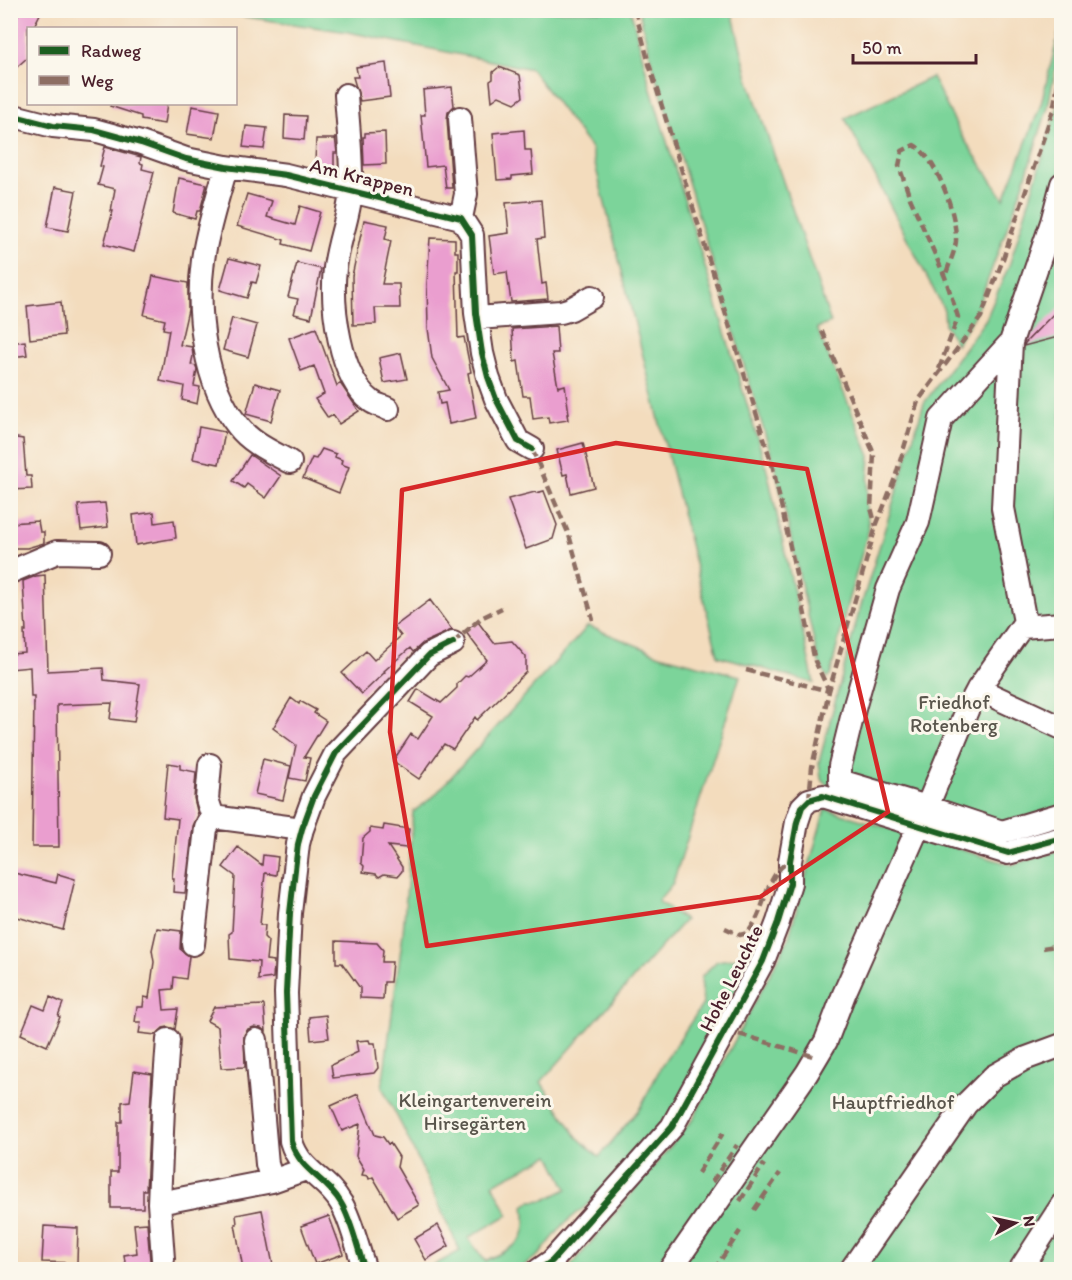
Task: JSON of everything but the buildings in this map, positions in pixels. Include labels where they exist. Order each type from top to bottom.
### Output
[{"type":"street","name":"Am Krappen","points":[[346,95],[351,191],[335,267],[334,294],[337,325],[345,357],[361,390],[372,402],[388,408]]},
{"type":"street","name":"Am Krappen","points":[[10,115],[53,126],[94,130],[186,159],[286,175],[461,218]]},
{"type":"street","points":[[460,118],[466,195],[461,218],[472,235],[477,318],[482,353],[496,399],[518,441],[532,449]]},
{"type":"street","points":[[226,167],[203,258],[200,311],[208,363],[220,396],[238,426],[253,440],[290,462]]},
{"type":"street","points":[[670,1269],[807,1073],[826,1041],[844,994],[964,717],[978,689],[1025,622],[1003,508],[1011,342],[1052,222],[1062,184]]},
{"type":"street","points":[[477,318],[561,312],[592,297]]},
{"type":"street","points":[[1011,342],[941,419],[918,522],[888,589],[840,766],[840,782],[922,816],[1002,832],[1062,814]]},
{"type":"street","points":[[10,572],[57,552],[99,553]]},
{"type":"street","points":[[1022,627],[1062,624]]},
{"type":"street","points":[[365,1269],[342,1204],[332,1191],[306,1169],[291,1141],[286,993],[290,913],[302,829],[314,796],[336,753],[429,655],[453,643]]},
{"type":"street","points":[[978,689],[1062,728]]},
{"type":"street","points":[[210,765],[207,799],[213,817]]},
{"type":"street","name":"Hohe Leuchte","points":[[538,1269],[552,1261],[672,1127],[762,961],[778,922],[790,883],[790,861],[797,822],[802,807],[809,800],[823,796],[922,816],[1008,853],[1062,838]]},
{"type":"street","points":[[213,817],[302,829]]},
{"type":"street","points":[[193,944],[206,828],[213,817]]},
{"type":"street","points":[[163,1259],[159,1203],[168,1040]]},
{"type":"street","points":[[256,1040],[267,1164],[272,1181]]},
{"type":"street","points":[[851,1269],[966,1104],[994,1076],[1024,1059],[1062,1045]]},
{"type":"street","points":[[159,1203],[272,1181],[306,1169]]},
{"type":"street","points":[[1020,1269],[1062,1205]]},
{"type":"highlighted area","points":[[616,443],[807,469],[888,812],[760,897],[427,946],[390,732],[402,490]]},
{"type":"green space","points":[[205,11],[631,11],[650,86],[767,470],[814,683],[718,656],[591,148],[531,69],[348,32]]},
{"type":"green space","points":[[639,11],[732,11],[748,78],[831,323],[817,328],[870,456],[866,507],[869,529],[830,676],[827,678],[818,660],[775,467],[652,63]]},
{"type":"green space","points":[[1061,24],[1061,37],[1048,107],[1023,185],[974,317],[956,344],[945,325],[944,310],[845,118],[932,77],[962,136],[1004,199],[1041,104]]},
{"type":"green space","name":"Friedhof Rotenberg","points":[[1061,86],[1061,829],[1012,844],[830,788],[821,779],[819,762],[859,612],[924,403],[986,319],[1010,263],[1056,112]]},
{"type":"green space","name":"Kleingartenverein Hirsegärten","points":[[588,626],[660,655],[740,676],[673,883],[658,901],[685,920],[541,1082],[577,1137],[599,1157],[640,1108],[661,1067],[703,1004],[701,977],[717,961],[745,957],[778,890],[771,923],[667,1123],[610,1186],[564,1224],[540,1254],[519,1269],[427,1269],[460,1251],[382,1087],[403,933],[413,812],[434,796]],"holes":[[[550,1155],[567,1189],[545,1200],[531,1201],[524,1206],[525,1229],[518,1242],[485,1261],[468,1238],[508,1215],[493,1184]]]},
{"type":"green space","name":"Hauptfriedhof","points":[[825,809],[1012,865],[1061,850],[1061,1269],[568,1270],[693,1119],[788,940]]},
{"type":"marked path","points":[[635,10],[649,64],[773,468],[815,661],[829,691]]},
{"type":"marked path","points":[[809,800],[812,767],[829,691],[876,526],[895,478],[918,401],[981,317],[1053,110],[1062,63]]},
{"type":"marked path","points":[[939,369],[958,317],[945,277],[910,198],[899,166],[902,151],[914,145],[938,174],[953,217],[956,241],[945,277]]},
{"type":"marked path","points":[[822,331],[874,454],[871,508],[876,526]]},
{"type":"marked path","points":[[532,449],[569,535],[593,620]]},
{"type":"marked path","points":[[453,643],[481,618],[502,608]]},
{"type":"marked path","points":[[746,670],[829,691]]},
{"type":"marked path","points":[[725,928],[740,935],[747,933],[758,915],[775,875],[790,861]]},
{"type":"marked path","points":[[1043,948],[1062,945]]},
{"type":"marked path","points":[[739,1034],[816,1057]]},
{"type":"marked path","points":[[698,1173],[723,1133]]},
{"type":"marked path","points":[[712,1182],[737,1145]]},
{"type":"marked path","points":[[740,1201],[764,1164]]},
{"type":"marked path","points":[[754,1210],[780,1173]]},
{"type":"marked path","points":[[714,1270],[740,1231]]},
{"type":"cycle path","points":[[10,115],[53,126],[94,130],[186,159],[286,175],[461,218],[472,235],[476,313],[488,377],[496,399],[518,441],[532,449]]},
{"type":"cycle path","points":[[365,1270],[341,1203],[329,1187],[307,1168],[295,1152],[291,1141],[286,993],[290,913],[298,844],[314,796],[336,753],[429,655],[453,643]]},
{"type":"cycle path","points":[[539,1270],[552,1261],[672,1127],[763,961],[790,883],[790,861],[797,822],[802,807],[809,800],[823,796],[1008,853],[1062,838]]}]
